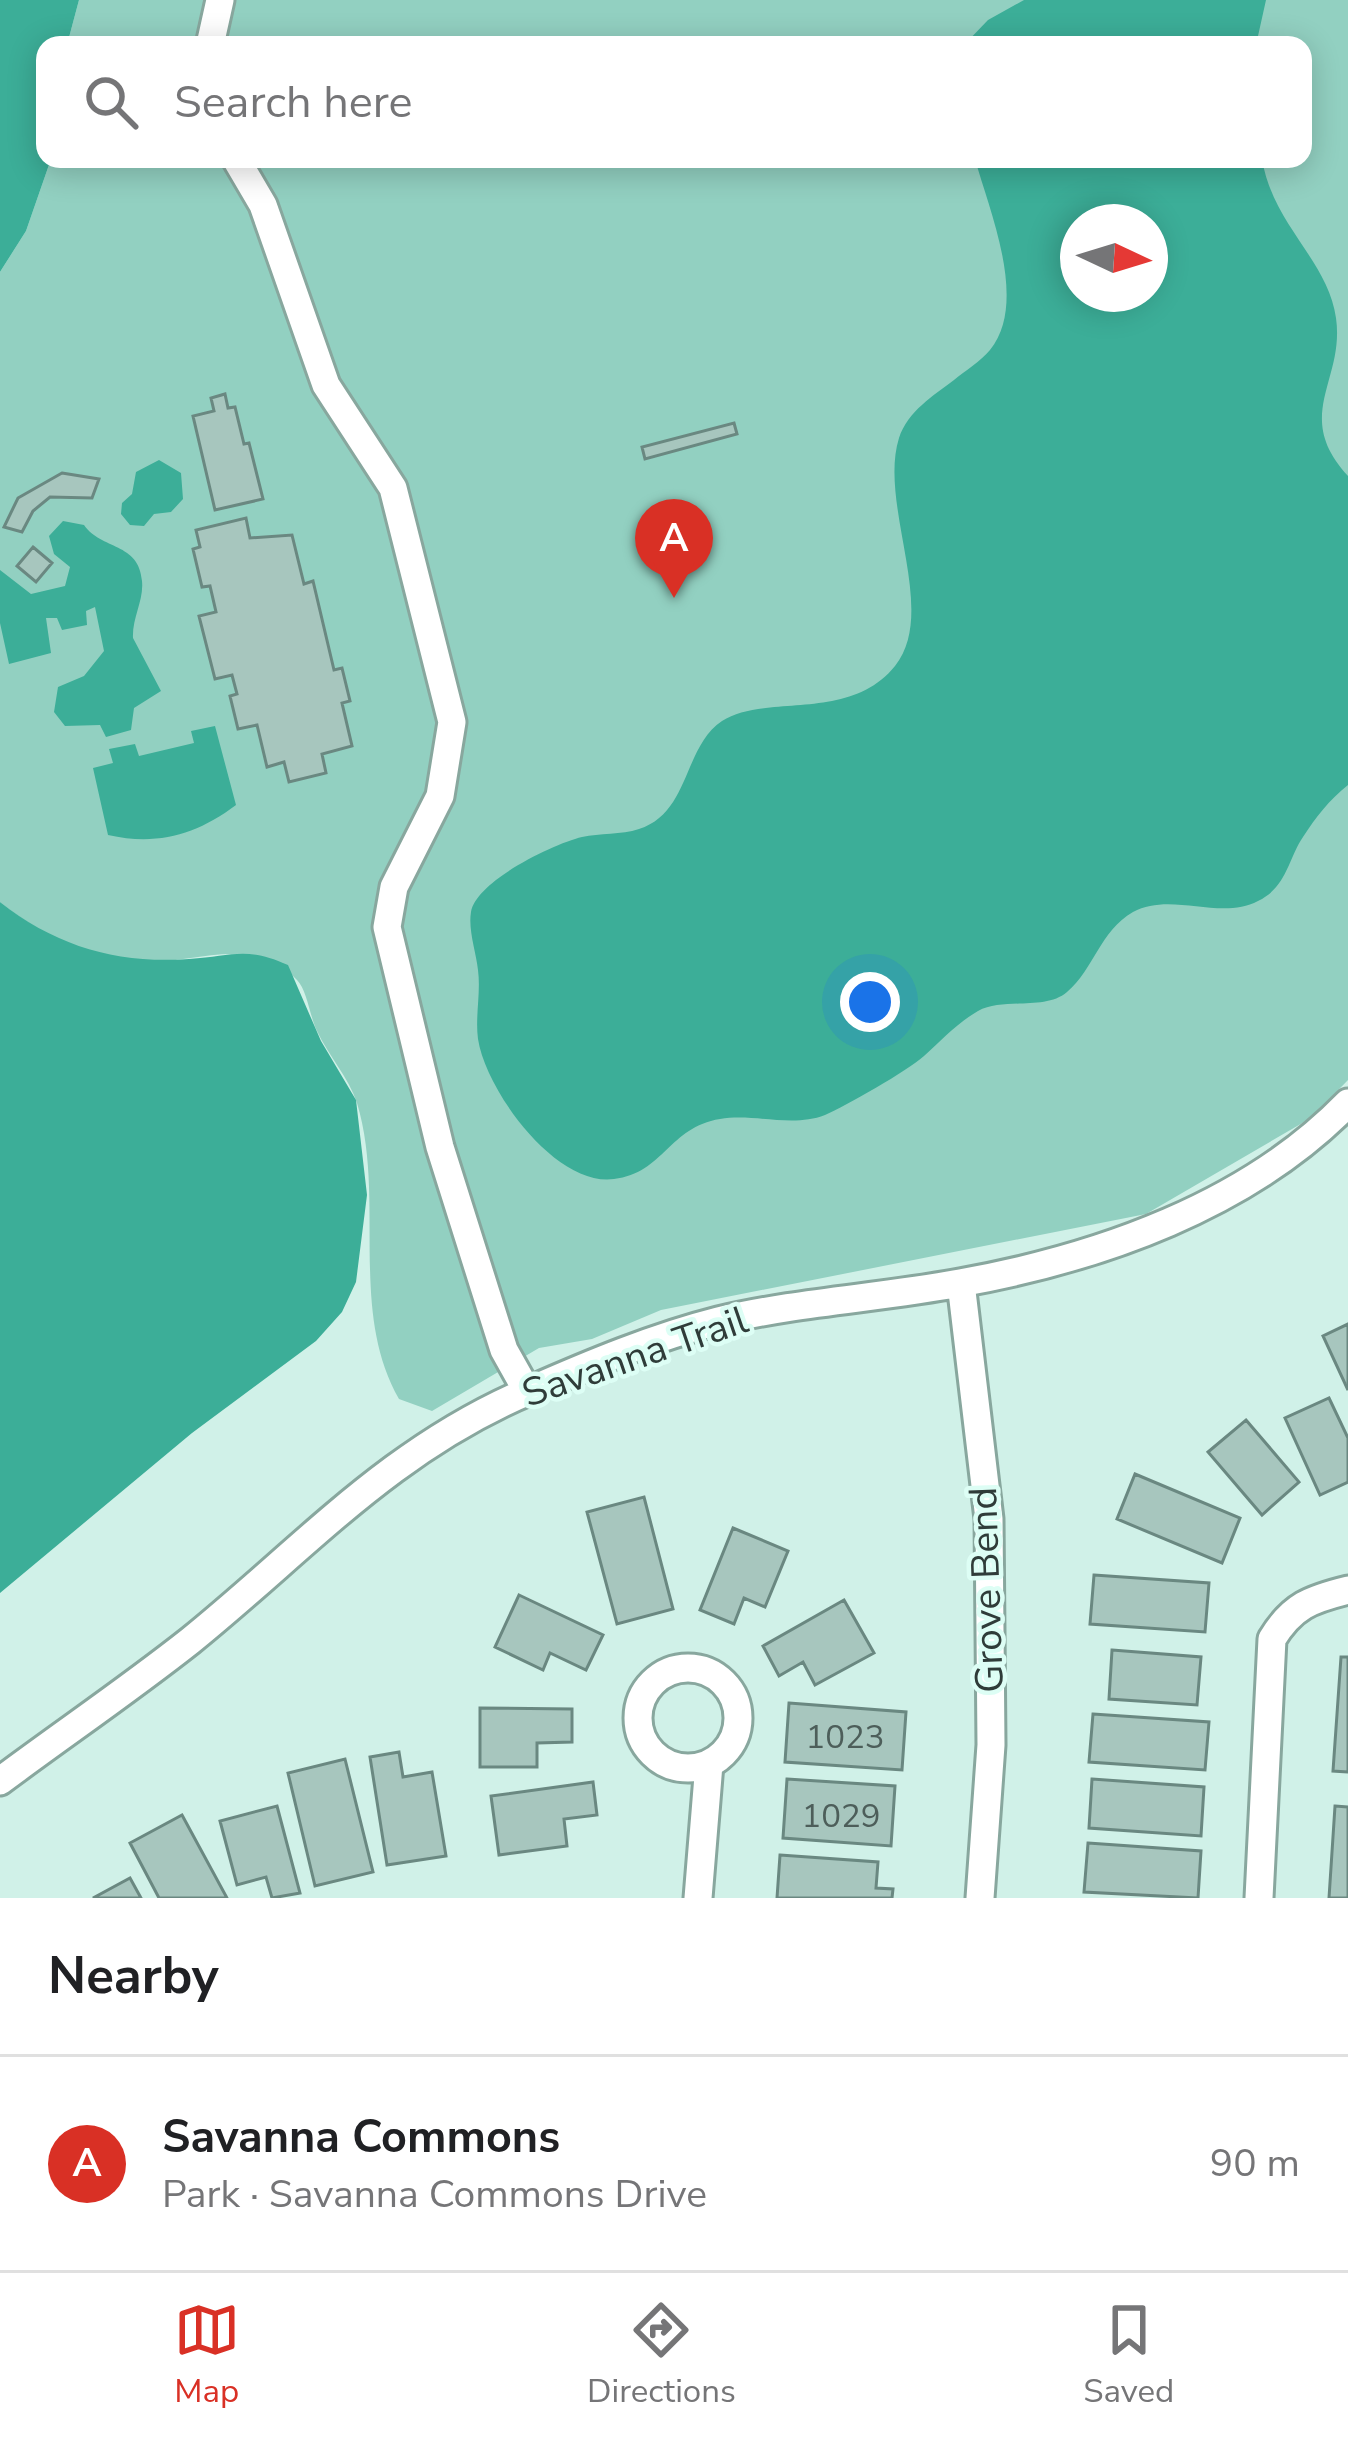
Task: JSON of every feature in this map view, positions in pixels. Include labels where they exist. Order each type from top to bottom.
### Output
[{"type":"street","points":[[212,36],[220,0]]},
{"type":"street","points":[[241,168],[263,206],[326,385],[393,488],[452,722],[440,796],[394,887],[387,927],[440,1147],[504,1350],[527,1391]]},
{"type":"street","name":"Savanna Trail","points":[[0,1781],[190,1641],[362,1489],[527,1391],[714,1322],[821,1300],[961,1283],[1096,1248],[1199,1210],[1272,1167],[1348,1102]]},
{"type":"street","name":"Grove Bend","points":[[961,1283],[989,1519],[991,1745],[980,1898]]},
{"type":"street","points":[[1258,1898],[1272,1639],[1285,1617],[1307,1600],[1348,1590]]},
{"type":"street","points":[[698,1898],[710,1765]]},
{"type":"shaded area","points":[[0,0],[79,0],[69,36],[36,36],[36,168],[48,168],[26,231],[0,272]]},
{"type":"shaded area","points":[[79,0],[1348,0],[1348,1080],[1311,1118],[1146,1214],[661,1310],[592,1339],[539,1348],[432,1411],[399,1399],[375,1328],[369,1177],[357,1103],[317,1031],[297,980],[279,965],[240,954],[154,962],[97,955],[45,933],[0,902],[0,272],[26,231],[48,168],[1312,168],[1312,36],[69,36]]},
{"type":"shaded area","points":[[1024,0],[1266,0],[1258,36],[973,36],[988,20]]},
{"type":"shaded area","points":[[978,168],[1264,168],[1277,204],[1323,278],[1336,318],[1334,361],[1322,416],[1332,454],[1348,476],[1348,785],[1313,823],[1268,895],[1228,908],[1163,904],[1133,912],[1113,929],[1084,972],[1058,998],[978,1011],[916,1062],[825,1115],[799,1120],[733,1118],[703,1124],[644,1168],[614,1179],[569,1168],[527,1132],[494,1084],[484,1060],[478,1039],[479,979],[471,934],[476,900],[501,876],[553,847],[582,837],[632,831],[656,821],[677,795],[709,732],[722,721],[740,713],[855,695],[895,666],[907,643],[911,617],[896,494],[899,438],[922,405],[990,350],[1006,307],[1002,256]]},
{"type":"shaded area","points":[[159,460],[181,473],[183,499],[171,512],[154,514],[144,526],[130,525],[121,514],[122,503],[132,494],[136,472]]},
{"type":"shaded area","points":[[63,521],[84,525],[127,553],[142,581],[133,638],[161,691],[134,708],[131,730],[106,737],[100,725],[65,726],[54,712],[58,687],[84,676],[104,651],[95,607],[86,611],[87,625],[62,630],[57,618],[46,618],[51,653],[9,664],[0,623],[0,570],[31,594],[65,586],[70,567],[54,554],[49,536]]},
{"type":"shaded area","points":[[215,726],[236,805],[206,824],[175,835],[143,839],[108,835],[93,768],[113,763],[109,749],[135,744],[139,756],[194,743],[191,731]]},
{"type":"shaded area","points":[[0,902],[44,931],[113,955],[163,960],[250,954],[288,965],[321,1041],[356,1100],[367,1195],[356,1282],[342,1312],[316,1341],[192,1433],[0,1593]]},
{"type":"building","points":[[225,394],[228,408],[235,407],[244,444],[249,443],[263,499],[215,510],[193,416],[214,411],[211,398]]},
{"type":"building","points":[[734,423],[737,434],[645,459],[642,447]]},
{"type":"building","points":[[62,473],[99,479],[92,498],[50,497],[33,511],[22,532],[4,527],[18,498]]},
{"type":"building","points":[[246,518],[250,538],[292,535],[304,584],[313,581],[334,670],[342,668],[350,701],[342,703],[352,746],[322,754],[326,773],[289,782],[284,762],[267,767],[257,725],[238,729],[230,696],[237,694],[232,675],[215,679],[199,616],[216,612],[210,586],[202,587],[193,549],[200,547],[196,530]]},
{"type":"building","points":[[33,547],[52,563],[36,582],[17,566]]},
{"type":"building","points":[[1348,1324],[1348,1390],[1323,1336]]},
{"type":"building","points":[[1329,1398],[1348,1438],[1348,1482],[1320,1495],[1285,1418]]},
{"type":"building","points":[[1246,1420],[1299,1482],[1262,1515],[1208,1452]]},
{"type":"building","points":[[1135,1474],[1240,1518],[1222,1563],[1117,1519]]},
{"type":"building","points":[[644,1497],[673,1609],[617,1624],[587,1512]]},
{"type":"building","points":[[733,1528],[788,1551],[765,1607],[744,1598],[734,1624],[700,1610]]},
{"type":"building","points":[[1094,1575],[1209,1583],[1205,1632],[1090,1624]]},
{"type":"building","points":[[519,1595],[603,1635],[586,1670],[550,1653],[543,1670],[495,1647]]},
{"type":"building","points":[[844,1600],[874,1653],[815,1685],[803,1662],[779,1676],[763,1646]]},
{"type":"building","points":[[1112,1650],[1201,1657],[1197,1705],[1109,1699]]},
{"type":"building","points":[[1341,1657],[1348,1657],[1348,1772],[1333,1771]]},
{"type":"building","points":[[789,1703],[906,1712],[902,1770],[785,1762]]},
{"type":"building","points":[[480,1708],[572,1709],[572,1742],[537,1743],[537,1767],[480,1767]]},
{"type":"building","points":[[1093,1714],[1209,1722],[1205,1770],[1089,1762]]},
{"type":"building","points":[[399,1752],[403,1777],[432,1772],[446,1856],[387,1865],[370,1757]]},
{"type":"building","points":[[345,1759],[373,1872],[315,1886],[288,1773]]},
{"type":"building","points":[[787,1779],[895,1786],[891,1846],[783,1838]]},
{"type":"building","points":[[1092,1779],[1204,1787],[1201,1836],[1089,1828]]},
{"type":"building","points":[[593,1782],[597,1815],[564,1819],[567,1846],[499,1855],[491,1796]]},
{"type":"building","points":[[277,1806],[300,1893],[272,1898],[266,1877],[237,1885],[220,1821]]},
{"type":"building","points":[[1335,1806],[1348,1807],[1348,1898],[1329,1898]]},
{"type":"building","points":[[182,1815],[227,1898],[159,1898],[130,1843]]},
{"type":"building","points":[[1088,1843],[1201,1851],[1198,1898],[1084,1892]]},
{"type":"building","points":[[780,1855],[878,1862],[876,1888],[893,1889],[892,1898],[777,1898]]},
{"type":"building","points":[[130,1878],[141,1898],[93,1898]]},
{"type":"place","name":"Savanna Commons","points":[[674,598]]}]
